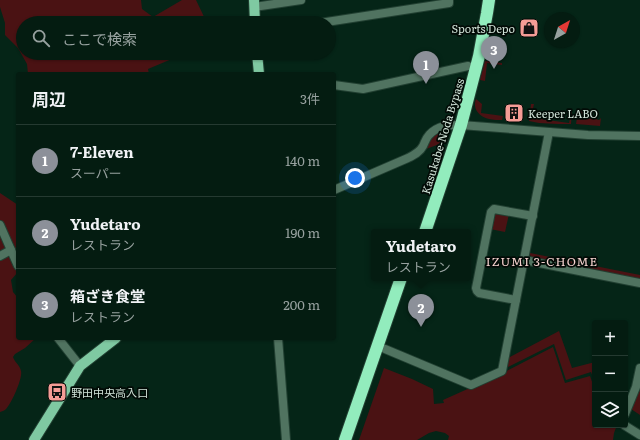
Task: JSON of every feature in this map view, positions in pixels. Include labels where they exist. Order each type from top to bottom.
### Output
[{"type":"highway","name":"Kasukabe-Noda Bypass","points":[[419,229],[457,125],[482,0]]},
{"type":"highway","name":"Kasukabe-Noda Bypass","points":[[426,229],[479,56],[489,0]]},
{"type":"highway","points":[[345,440],[400,281]]},
{"type":"highway","points":[[353,440],[408,281]]},
{"type":"main road","points":[[254,4],[255,16]]},
{"type":"main road","points":[[258,60],[259,72]]},
{"type":"main road","points":[[34,440],[80,366],[113,340]]},
{"type":"street","points":[[254,4],[301,0]]},
{"type":"street","points":[[336,21],[449,3],[449,0]]},
{"type":"street","points":[[336,85],[363,89],[468,66]]},
{"type":"street","points":[[336,189],[408,158],[422,148],[428,135],[444,126],[457,125],[611,136],[640,136]]},
{"type":"street","points":[[385,349],[471,385],[502,371],[549,132]]},
{"type":"street","points":[[516,300],[477,291],[476,288],[488,226],[491,212],[494,209],[533,216]]},
{"type":"street","points":[[0,225],[16,261]]},
{"type":"street","points":[[0,256],[11,250]]},
{"type":"street","points":[[524,260],[640,283]]},
{"type":"street","points":[[60,340],[80,366]]},
{"type":"street","points":[[278,340],[286,440]]},
{"type":"street","points":[[628,407],[636,387],[640,368]]},
{"type":"street","points":[[628,428],[640,435]]},
{"type":"shaded area","points":[[0,0],[141,0],[142,9],[152,16],[16,16],[16,46],[5,35],[5,23],[0,7]]},
{"type":"shaded area","points":[[182,0],[196,0],[204,16],[155,16]]},
{"type":"shaded area","points":[[25,60],[169,60],[148,69],[149,72],[28,72]]},
{"type":"shaded area","points":[[485,61],[502,63],[502,65],[487,63],[485,81],[480,80]]},
{"type":"shaded area","points":[[476,99],[482,104],[481,113],[503,116],[502,120],[489,119],[480,114],[475,106]]},
{"type":"shaded area","points":[[531,104],[534,104],[532,113],[533,118],[569,123],[571,114],[569,114],[570,109],[572,110],[571,124],[539,123],[529,121]]},
{"type":"shaded area","points":[[579,110],[584,111],[583,115],[599,120],[601,118],[600,126],[576,124]]},
{"type":"shaded area","points":[[437,133],[440,133],[441,142],[426,149],[431,138]]},
{"type":"shaded area","points":[[0,193],[16,204],[16,274],[11,280],[13,292],[16,296],[16,340],[34,340],[13,357],[20,369],[20,379],[16,391],[8,406],[5,410],[0,412]]},
{"type":"shaded area","points":[[493,213],[509,214],[505,232],[490,229]]},
{"type":"shaded area","points":[[530,253],[640,275],[640,280],[533,259]]},
{"type":"shaded area","points":[[559,331],[572,368],[592,363],[592,375],[591,372],[566,380],[554,344],[508,367],[508,358]]},
{"type":"shaded area","points":[[553,347],[565,383],[590,376],[592,382],[592,428],[616,428],[613,440],[448,440],[449,436],[445,433],[436,431],[417,440],[359,440],[384,368],[433,389],[434,404],[444,403],[443,400],[501,374]]},
{"type":"shaded area","points":[[640,383],[640,415],[631,409]]},
{"type":"place","name":"Sports Depo","points":[[529,28]]},
{"type":"place","name":"箱ざき食堂","points":[[494,69]]},
{"type":"place","name":"7-Eleven","points":[[426,84]]},
{"type":"place","name":"Keeper LABO","points":[[514,113]]},
{"type":"place","name":"Yudetaro","points":[[421,327]]},
{"type":"place","name":"野田中央高入口","points":[[57,392]]},
{"type":"district","name":"IZUMI 3-CHOME","points":[[542,261]]}]
